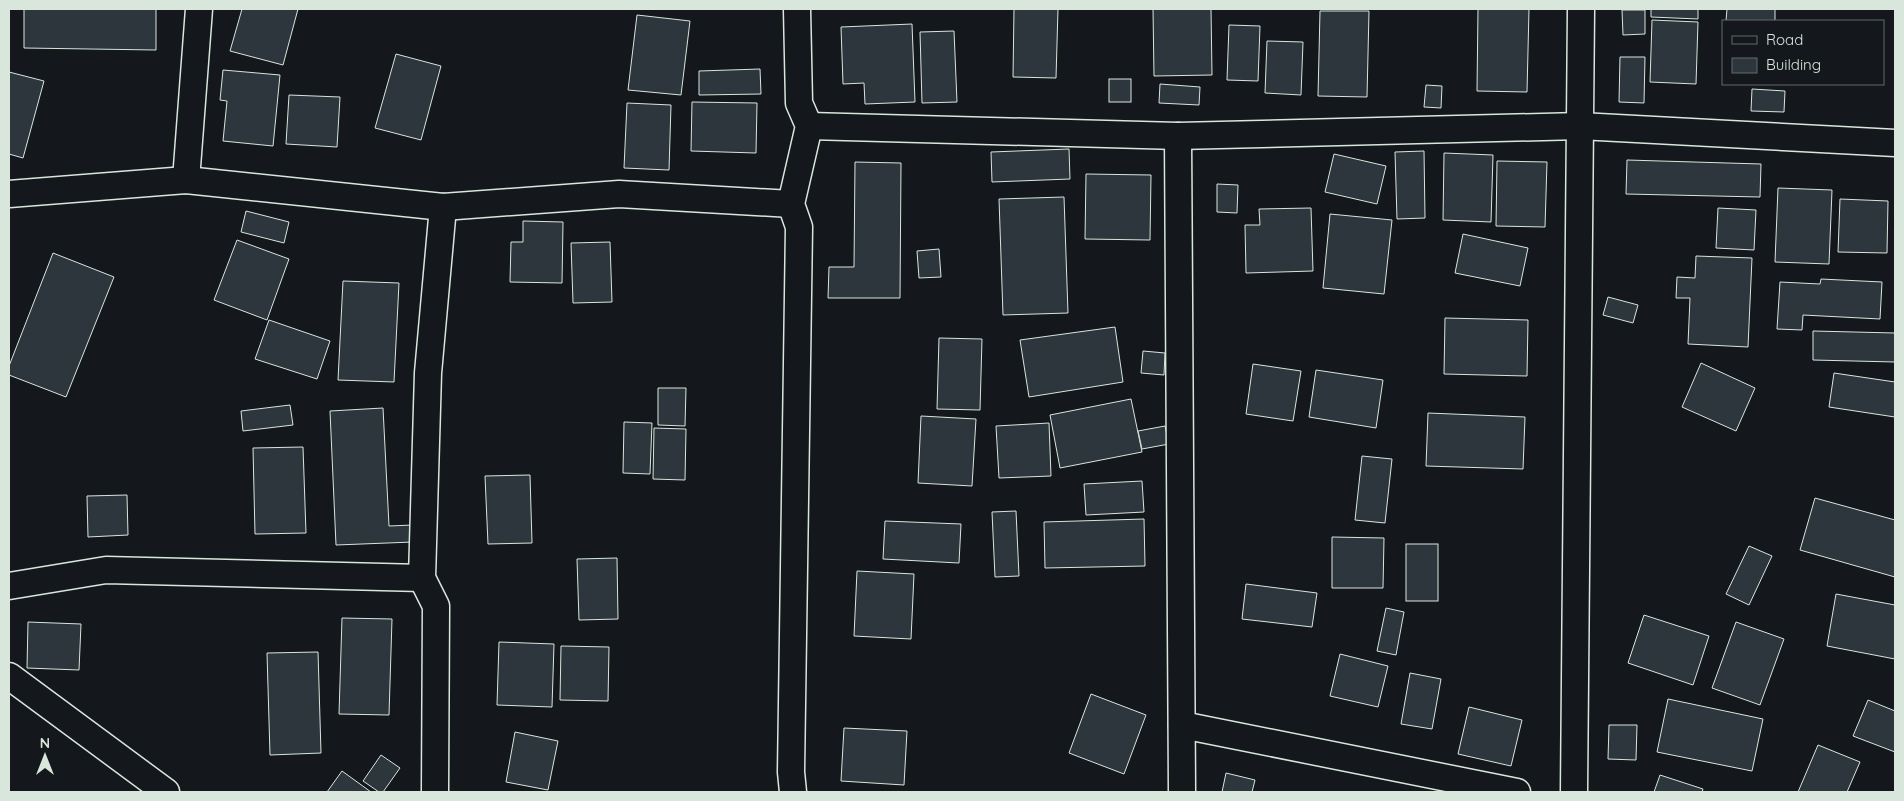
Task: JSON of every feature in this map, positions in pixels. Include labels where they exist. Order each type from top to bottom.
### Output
[{"type":"street","points":[[186,180],[199,9]]},
{"type":"street","points":[[793,792],[791,772],[799,227],[791,204],[809,126],[799,103],[797,9]]},
{"type":"street","points":[[1574,792],[1581,9]]},
{"type":"street","points":[[809,126],[1178,136],[1580,126],[1895,143]]},
{"type":"street","points":[[1178,136],[1182,792]]},
{"type":"street","points":[[9,194],[186,180],[443,207],[619,194],[791,204]]},
{"type":"street","points":[[435,792],[436,606],[422,578],[428,373],[443,207]]},
{"type":"street","points":[[9,586],[106,570],[422,578]]},
{"type":"street","points":[[9,676],[166,792]]},
{"type":"street","points":[[1182,726],[1518,792]]},
{"type":"building","points":[[24,9],[156,9],[156,50],[24,48]]},
{"type":"building","points":[[242,9],[298,9],[283,65],[230,51]]},
{"type":"building","points":[[1014,9],[1058,9],[1056,78],[1013,77]]},
{"type":"building","points":[[1153,9],[1211,9],[1212,75],[1154,76]]},
{"type":"building","points":[[1478,9],[1529,9],[1527,92],[1477,91]]},
{"type":"building","points":[[1651,9],[1698,9],[1698,19],[1651,17]]},
{"type":"building","points":[[1727,9],[1775,9],[1775,20],[1726,20]]},
{"type":"building","points":[[1622,10],[1645,10],[1645,34],[1623,35]]},
{"type":"building","points":[[1320,11],[1369,11],[1367,97],[1318,96]]},
{"type":"building","points":[[637,15],[690,21],[681,95],[628,90]]},
{"type":"building","points":[[1652,20],[1698,22],[1696,84],[1650,82]]},
{"type":"building","points":[[912,24],[915,102],[865,104],[864,83],[843,84],[841,27]]},
{"type":"building","points":[[1229,25],[1260,26],[1258,81],[1227,80]]},
{"type":"building","points":[[954,31],[957,102],[922,103],[920,32]]},
{"type":"building","points":[[1267,41],[1303,42],[1301,95],[1265,93]]},
{"type":"building","points":[[396,54],[441,66],[421,140],[375,128]]},
{"type":"building","points":[[1620,57],[1645,57],[1644,103],[1619,102]]},
{"type":"building","points":[[760,69],[761,94],[699,95],[699,71]]},
{"type":"building","points":[[223,70],[280,75],[273,146],[223,141],[227,101],[220,100]]},
{"type":"building","points":[[9,72],[44,81],[23,158],[9,154]]},
{"type":"building","points":[[1109,79],[1131,79],[1131,102],[1109,102]]},
{"type":"building","points":[[1160,84],[1200,87],[1199,105],[1159,103]]},
{"type":"building","points":[[1426,85],[1442,86],[1441,108],[1424,107]]},
{"type":"building","points":[[1752,89],[1785,91],[1784,112],[1751,111]]},
{"type":"building","points":[[289,95],[340,97],[337,147],[286,144]]},
{"type":"building","points":[[692,102],[757,103],[756,153],[691,151]]},
{"type":"building","points":[[627,103],[671,105],[669,170],[624,168]]},
{"type":"building","points":[[1069,149],[1070,179],[992,182],[991,152]]},
{"type":"building","points":[[1424,151],[1425,218],[1397,219],[1395,152]]},
{"type":"building","points":[[1444,153],[1493,155],[1491,222],[1443,220]]},
{"type":"building","points":[[1334,154],[1386,166],[1377,204],[1325,192]]},
{"type":"building","points":[[1627,160],[1761,164],[1760,197],[1626,194]]},
{"type":"building","points":[[1497,161],[1547,162],[1545,227],[1496,226]]},
{"type":"building","points":[[855,162],[901,163],[900,298],[828,298],[829,267],[854,267]]},
{"type":"building","points":[[1086,174],[1151,175],[1150,240],[1085,239]]},
{"type":"building","points":[[1217,184],[1238,185],[1237,213],[1217,212]]},
{"type":"building","points":[[1778,188],[1832,190],[1829,264],[1775,262]]},
{"type":"building","points":[[1064,197],[1068,313],[1003,315],[999,199]]},
{"type":"building","points":[[1840,199],[1888,201],[1887,253],[1838,252]]},
{"type":"building","points":[[1311,208],[1313,271],[1246,273],[1245,225],[1260,225],[1259,209]]},
{"type":"building","points":[[1718,208],[1756,210],[1754,250],[1716,248]]},
{"type":"building","points":[[246,211],[289,222],[284,243],[241,232]]},
{"type":"building","points":[[1330,214],[1392,220],[1384,294],[1323,288]]},
{"type":"building","points":[[523,221],[563,222],[562,283],[510,282],[511,242],[523,242]]},
{"type":"building","points":[[1463,234],[1528,248],[1520,286],[1455,273]]},
{"type":"building","points":[[237,240],[289,259],[267,320],[214,300]]},
{"type":"building","points":[[610,242],[612,302],[573,303],[571,243]]},
{"type":"building","points":[[939,249],[941,277],[919,278],[917,251]]},
{"type":"building","points":[[53,253],[114,277],[66,397],[9,375],[9,366]]},
{"type":"building","points":[[1696,256],[1752,258],[1748,347],[1688,344],[1690,298],[1676,298],[1677,277],[1695,278]]},
{"type":"building","points":[[1821,279],[1882,282],[1880,319],[1803,315],[1802,330],[1777,329],[1780,282],[1820,284]]},
{"type":"building","points":[[343,281],[399,283],[394,382],[338,380]]},
{"type":"building","points":[[1608,297],[1638,305],[1633,323],[1603,315]]},
{"type":"building","points":[[1445,318],[1528,320],[1527,376],[1444,374]]},
{"type":"building","points":[[269,320],[330,341],[317,379],[255,359]]},
{"type":"building","points":[[1115,327],[1123,382],[1029,397],[1020,340]]},
{"type":"building","points":[[1813,331],[1895,333],[1895,362],[1813,360]]},
{"type":"building","points":[[939,338],[982,339],[980,410],[937,409]]},
{"type":"building","points":[[1143,351],[1165,353],[1164,375],[1141,373]]},
{"type":"building","points":[[1701,363],[1755,388],[1736,431],[1682,407]]},
{"type":"building","points":[[1253,364],[1301,371],[1293,421],[1246,414]]},
{"type":"building","points":[[1316,370],[1383,380],[1376,428],[1309,417]]},
{"type":"building","points":[[1834,373],[1895,382],[1895,417],[1829,407]]},
{"type":"building","points":[[658,388],[686,388],[685,426],[658,425]]},
{"type":"building","points":[[1131,399],[1142,452],[1060,468],[1050,415]]},
{"type":"building","points":[[290,405],[293,425],[243,431],[241,411]]},
{"type":"building","points":[[383,408],[389,526],[413,525],[413,542],[336,545],[330,411]]},
{"type":"building","points":[[1428,413],[1525,417],[1523,469],[1426,466]]},
{"type":"building","points":[[921,416],[976,419],[972,486],[918,483]]},
{"type":"building","points":[[624,422],[652,423],[650,474],[623,473]]},
{"type":"building","points":[[1049,423],[1051,476],[999,478],[996,426]]},
{"type":"building","points":[[1165,426],[1169,444],[1142,449],[1138,431]]},
{"type":"building","points":[[654,428],[686,429],[685,480],[653,479]]},
{"type":"building","points":[[303,447],[306,533],[255,534],[253,448]]},
{"type":"building","points":[[1362,456],[1392,459],[1385,523],[1355,520]]},
{"type":"building","points":[[530,475],[532,543],[488,544],[485,476]]},
{"type":"building","points":[[1142,481],[1144,512],[1086,515],[1084,484]]},
{"type":"building","points":[[127,495],[128,535],[88,537],[87,496]]},
{"type":"building","points":[[1815,498],[1895,520],[1895,577],[1800,550]]},
{"type":"building","points":[[1016,511],[1019,576],[995,577],[992,512]]},
{"type":"building","points":[[1144,519],[1145,566],[1045,568],[1044,522]]},
{"type":"building","points":[[885,521],[961,524],[959,563],[883,559]]},
{"type":"building","points":[[1332,537],[1384,538],[1383,588],[1332,588]]},
{"type":"building","points":[[1406,544],[1438,544],[1438,601],[1406,601]]},
{"type":"building","points":[[1749,546],[1772,556],[1749,605],[1726,594]]},
{"type":"building","points":[[617,558],[618,619],[579,620],[577,559]]},
{"type":"building","points":[[857,571],[914,574],[911,639],[854,636]]},
{"type":"building","points":[[1246,584],[1317,593],[1312,627],[1242,619]]},
{"type":"building","points":[[1836,594],[1895,605],[1895,659],[1827,646]]},
{"type":"building","points":[[1386,608],[1404,612],[1396,655],[1377,651]]},
{"type":"building","points":[[1644,615],[1709,636],[1693,685],[1628,663]]},
{"type":"building","points":[[342,618],[392,619],[389,715],[339,714]]},
{"type":"building","points":[[28,622],[81,624],[79,670],[27,668]]},
{"type":"building","points":[[1736,622],[1784,639],[1760,705],[1712,688]]},
{"type":"building","points":[[499,642],[554,644],[552,707],[497,705]]},
{"type":"building","points":[[561,646],[609,647],[608,701],[560,700]]},
{"type":"building","points":[[318,652],[321,753],[270,755],[267,653]]},
{"type":"building","points":[[1340,654],[1388,666],[1378,707],[1330,696]]},
{"type":"building","points":[[1410,673],[1441,679],[1432,729],[1401,724]]},
{"type":"building","points":[[1091,694],[1146,715],[1124,774],[1069,753]]},
{"type":"building","points":[[1668,699],[1763,719],[1752,771],[1657,752]]},
{"type":"building","points":[[1868,700],[1895,711],[1895,752],[1853,736]]},
{"type":"building","points":[[1469,707],[1522,720],[1511,766],[1458,754]]},
{"type":"building","points":[[1609,725],[1637,725],[1636,760],[1608,759]]},
{"type":"building","points":[[844,728],[907,731],[904,785],[841,781]]},
{"type":"building","points":[[515,732],[558,741],[548,790],[506,782]]},
{"type":"building","points":[[1818,745],[1860,762],[1847,792],[1798,792]]},
{"type":"building","points":[[381,755],[400,768],[383,792],[379,792],[363,781]]},
{"type":"building","points":[[342,771],[371,792],[327,792]]},
{"type":"building","points":[[1226,773],[1255,780],[1252,792],[1222,792]]},
{"type":"building","points":[[1660,775],[1703,789],[1702,792],[1654,792]]}]
